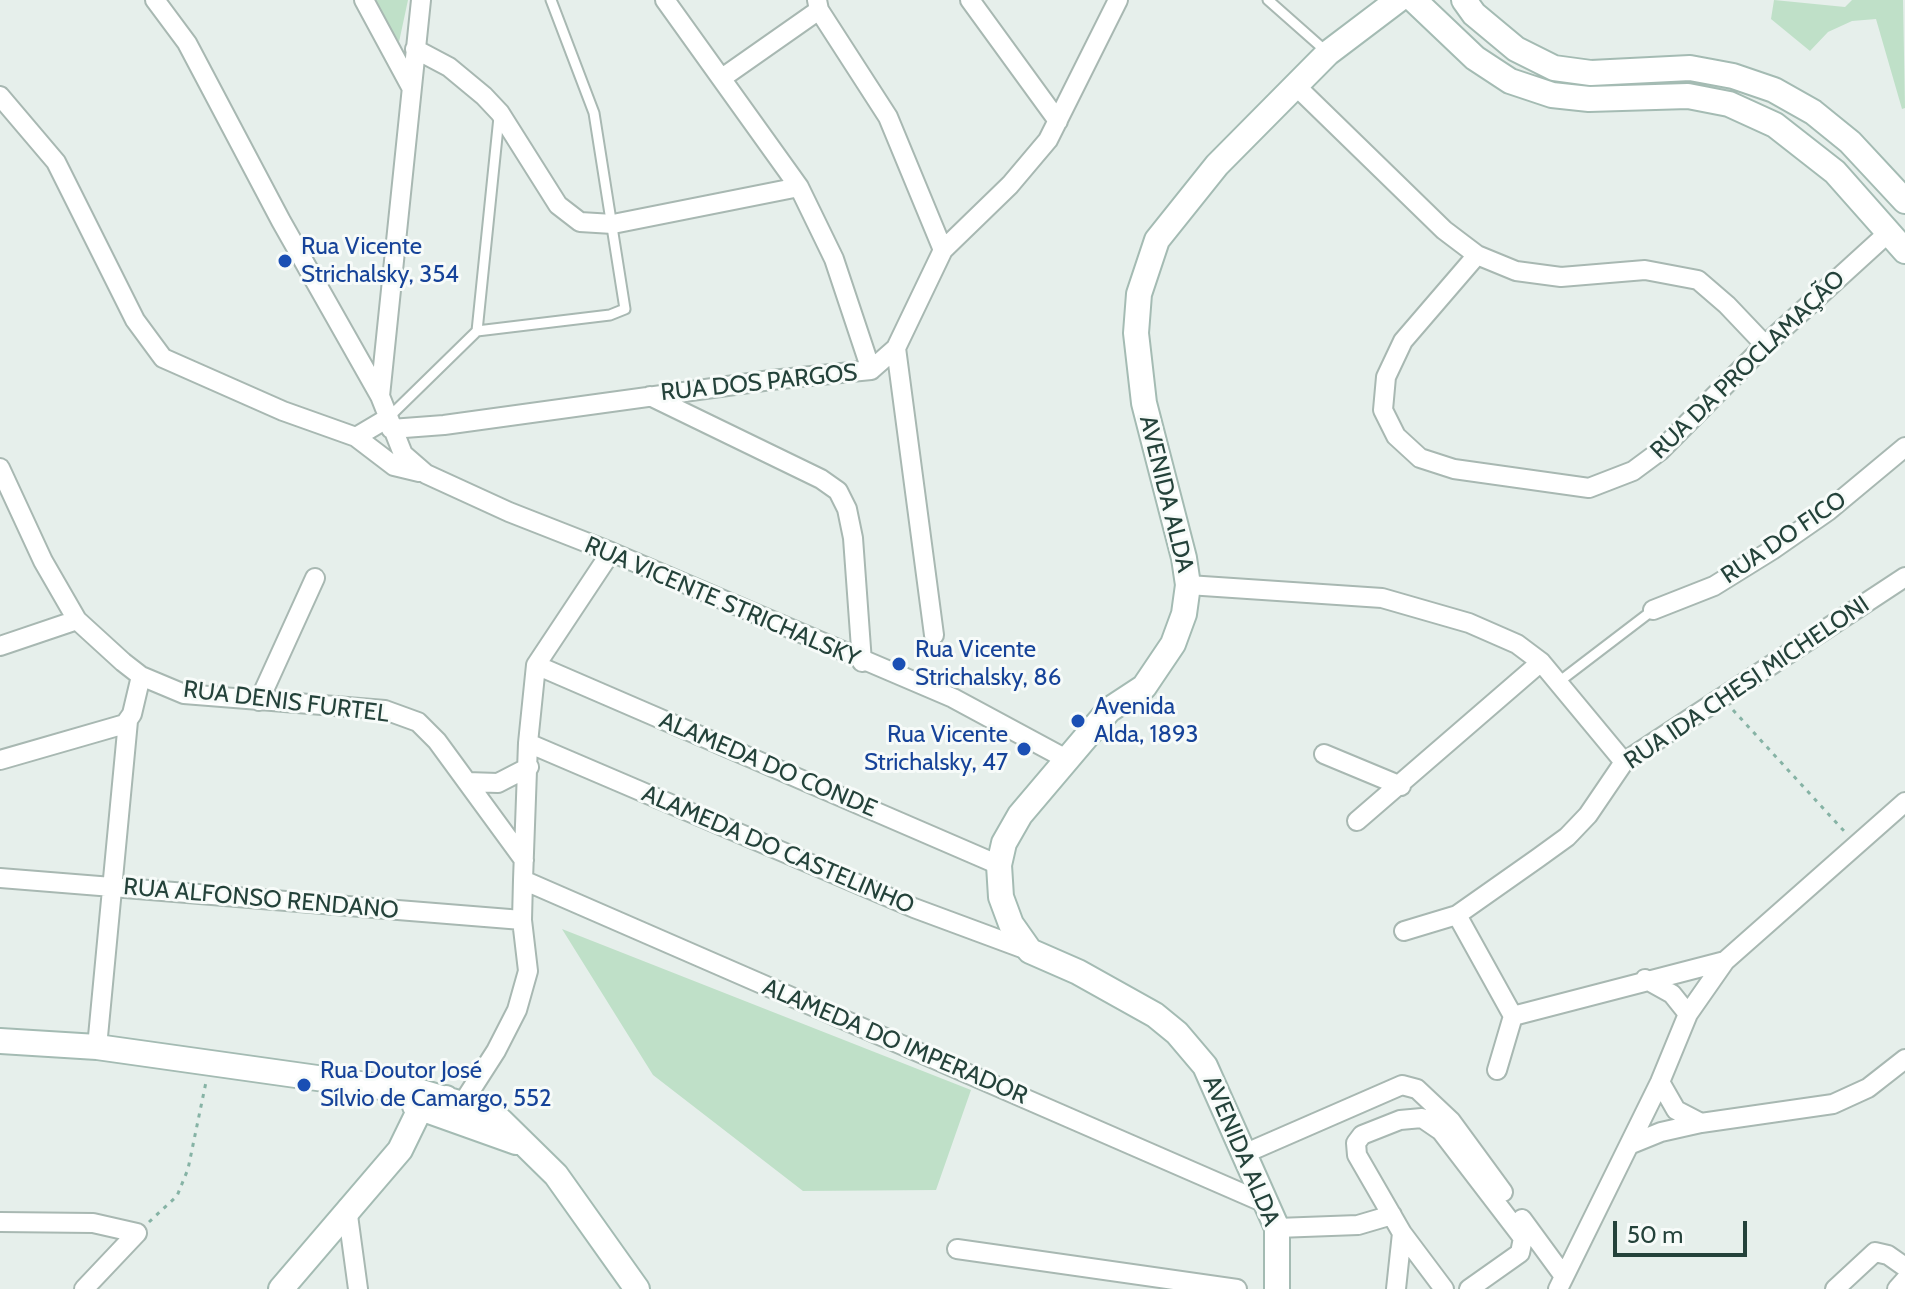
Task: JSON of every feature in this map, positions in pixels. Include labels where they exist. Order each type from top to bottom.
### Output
[{"type":"street","points":[[155,0],[187,43],[281,221],[380,396]]},
{"type":"street","points":[[364,0],[411,87]]},
{"type":"street","points":[[380,396],[421,0]]},
{"type":"street","points":[[665,0],[799,187],[834,259],[871,370]]},
{"type":"street","points":[[970,0],[1058,121]]},
{"type":"street","name":"RUA DOS PARGOS","points":[[389,424],[444,425],[648,395],[871,370],[896,348],[943,250],[1031,163],[1058,121],[1118,0]]},
{"type":"street","name":"AVENIDA ALDA","points":[[1277,1289],[1277,1228],[1205,1066],[1177,1033],[1132,1000],[1030,951],[1011,924],[1001,897],[999,865],[1004,843],[1020,815],[1109,710],[1144,687],[1179,630],[1188,585],[1173,511],[1144,403],[1136,333],[1139,294],[1151,255],[1167,226],[1217,165],[1328,53],[1398,0]]},
{"type":"street","points":[[1414,0],[1475,58],[1510,81],[1552,95],[1589,99],[1688,96],[1729,104],[1775,125],[1835,172],[1905,251]]},
{"type":"street","points":[[1464,0],[1474,14],[1516,49],[1554,68],[1591,73],[1690,68],[1733,76],[1774,90],[1813,112],[1850,142],[1905,201]]},
{"type":"street","points":[[722,78],[818,5],[888,117],[943,250]]},
{"type":"street","points":[[415,49],[467,80],[500,113],[568,216],[593,224],[613,224],[799,187]]},
{"type":"street","points":[[1296,86],[1444,230],[1477,255],[1516,271],[1561,277],[1645,270],[1698,280],[1765,345]]},
{"type":"street","points":[[0,96],[56,162],[135,320],[154,350],[177,366],[356,437],[394,466],[426,474]]},
{"type":"street","name":"RUA DA PROCLAMAÇÃO","points":[[1477,255],[1403,341],[1386,377],[1383,410],[1396,436],[1420,458],[1454,469],[1589,488],[1633,471],[1660,451],[1765,345],[1888,233]]},
{"type":"street","points":[[896,348],[934,635]]},
{"type":"street","points":[[648,395],[821,479],[838,491],[847,509],[853,538],[862,662]]},
{"type":"street","name":"RUA VICENTE STRICHALSKY","points":[[380,396],[403,454],[426,474],[509,512],[611,552],[862,662],[953,698],[1068,760]]},
{"type":"street","points":[[356,437],[389,424]]},
{"type":"street","name":"RUA DO FICO","points":[[1653,610],[1714,586],[1772,550],[1828,511],[1905,447]]},
{"type":"street","name":"RUA DENIS FURTEL","points":[[0,468],[43,561],[77,620],[99,643],[141,676],[184,694],[385,710],[418,722],[437,741],[524,860]]},
{"type":"street","points":[[281,1289],[347,1208],[400,1150],[454,1108],[496,1051],[517,1010],[528,971],[522,920],[523,880],[528,743],[536,665],[611,552]]},
{"type":"street","name":"RUA IDA CHESI MICHELONI","points":[[1404,931],[1457,915],[1567,837],[1588,815],[1624,762],[1905,577]]},
{"type":"street","points":[[259,701],[315,578]]},
{"type":"street","points":[[1188,585],[1382,598],[1469,623],[1517,644],[1541,662],[1560,681],[1624,762]]},
{"type":"street","points":[[0,646],[77,620]]},
{"type":"street","points":[[1357,821],[1541,662]]},
{"type":"street","name":"ALAMEDA DO CONDE","points":[[536,665],[999,865]]},
{"type":"street","points":[[97,1047],[128,721],[141,676]]},
{"type":"street","points":[[0,760],[128,721]]},
{"type":"street","name":"ALAMEDA DO CASTELINHO","points":[[528,743],[914,908],[1030,951]]},
{"type":"street","points":[[1324,754],[1401,786]]},
{"type":"street","points":[[467,782],[498,783],[529,767]]},
{"type":"street","points":[[1246,1153],[1402,1085],[1417,1089],[1451,1121],[1560,1282],[1660,1082],[1688,1014],[1725,961],[1905,802]]},
{"type":"street","name":"RUA ALFONSO RENDANO","points":[[0,878],[522,920]]},
{"type":"street","name":"ALAMEDA DO IMPERADOR","points":[[523,880],[1267,1204]]},
{"type":"street","points":[[1457,915],[1513,1016],[1497,1070]]},
{"type":"street","points":[[1513,1016],[1645,979],[1725,961]]},
{"type":"street","points":[[1645,979],[1672,994],[1688,1014]]},
{"type":"street","points":[[0,1041],[97,1047],[381,1087],[401,1086],[454,1108],[501,1121],[556,1175],[637,1289]]},
{"type":"street","points":[[1629,1145],[1661,1132],[1701,1123],[1833,1104],[1868,1088],[1905,1059]]},
{"type":"street","points":[[1660,1082],[1676,1110],[1701,1123]]},
{"type":"street","points":[[381,1087],[420,1109],[454,1108]]},
{"type":"street","points":[[400,1150],[420,1109]]},
{"type":"street","points":[[1444,1289],[1402,1233],[1357,1155],[1356,1143],[1362,1135],[1400,1120],[1422,1118],[1441,1131],[1523,1238],[1520,1253],[1469,1289]]},
{"type":"street","points":[[347,1208],[358,1289]]},
{"type":"street","points":[[1277,1228],[1358,1225],[1392,1215]]},
{"type":"street","points":[[0,1222],[93,1223],[137,1233]]},
{"type":"street","points":[[84,1289],[137,1233]]},
{"type":"street","points":[[1396,1289],[1402,1233]]},
{"type":"street","points":[[957,1249],[1237,1289]]},
{"type":"street","points":[[1835,1289],[1875,1252],[1888,1255],[1905,1267]]},
{"type":"street","points":[[1897,1289],[1905,1280]]},
{"type":"lane","points":[[477,331],[623,311],[625,305],[594,113],[551,0]]},
{"type":"lane","points":[[1268,0],[1328,53]]},
{"type":"lane","points":[[389,424],[477,331],[500,113]]},
{"type":"lane","points":[[1560,681],[1653,610]]},
{"type":"path","points":[[1723,699],[1858,846]]},
{"type":"path","points":[[137,1233],[177,1196],[188,1169],[210,1062]]},
{"type":"green space","points":[[374,0],[408,0],[399,42]]},
{"type":"green space","points":[[1774,0],[1845,7],[1852,0],[1903,0],[1905,108],[1902,109],[1876,19],[1852,21],[1828,32],[1810,51],[1771,19]]},
{"type":"green space","points":[[562,929],[971,1090],[936,1190],[803,1191],[653,1075]]},
{"type":"place","name":"Rua Vicente Strichalsky, 354","points":[[285,261]]},
{"type":"place","name":"Rua Vicente Strichalsky, 86","points":[[899,664]]},
{"type":"place","name":"Avenida Alda, 1893","points":[[1078,721]]},
{"type":"place","name":"Rua Vicente Strichalsky, 47","points":[[1024,749]]},
{"type":"place","name":"Rua Doutor José Sílvio de Camargo, 552","points":[[304,1085]]}]
